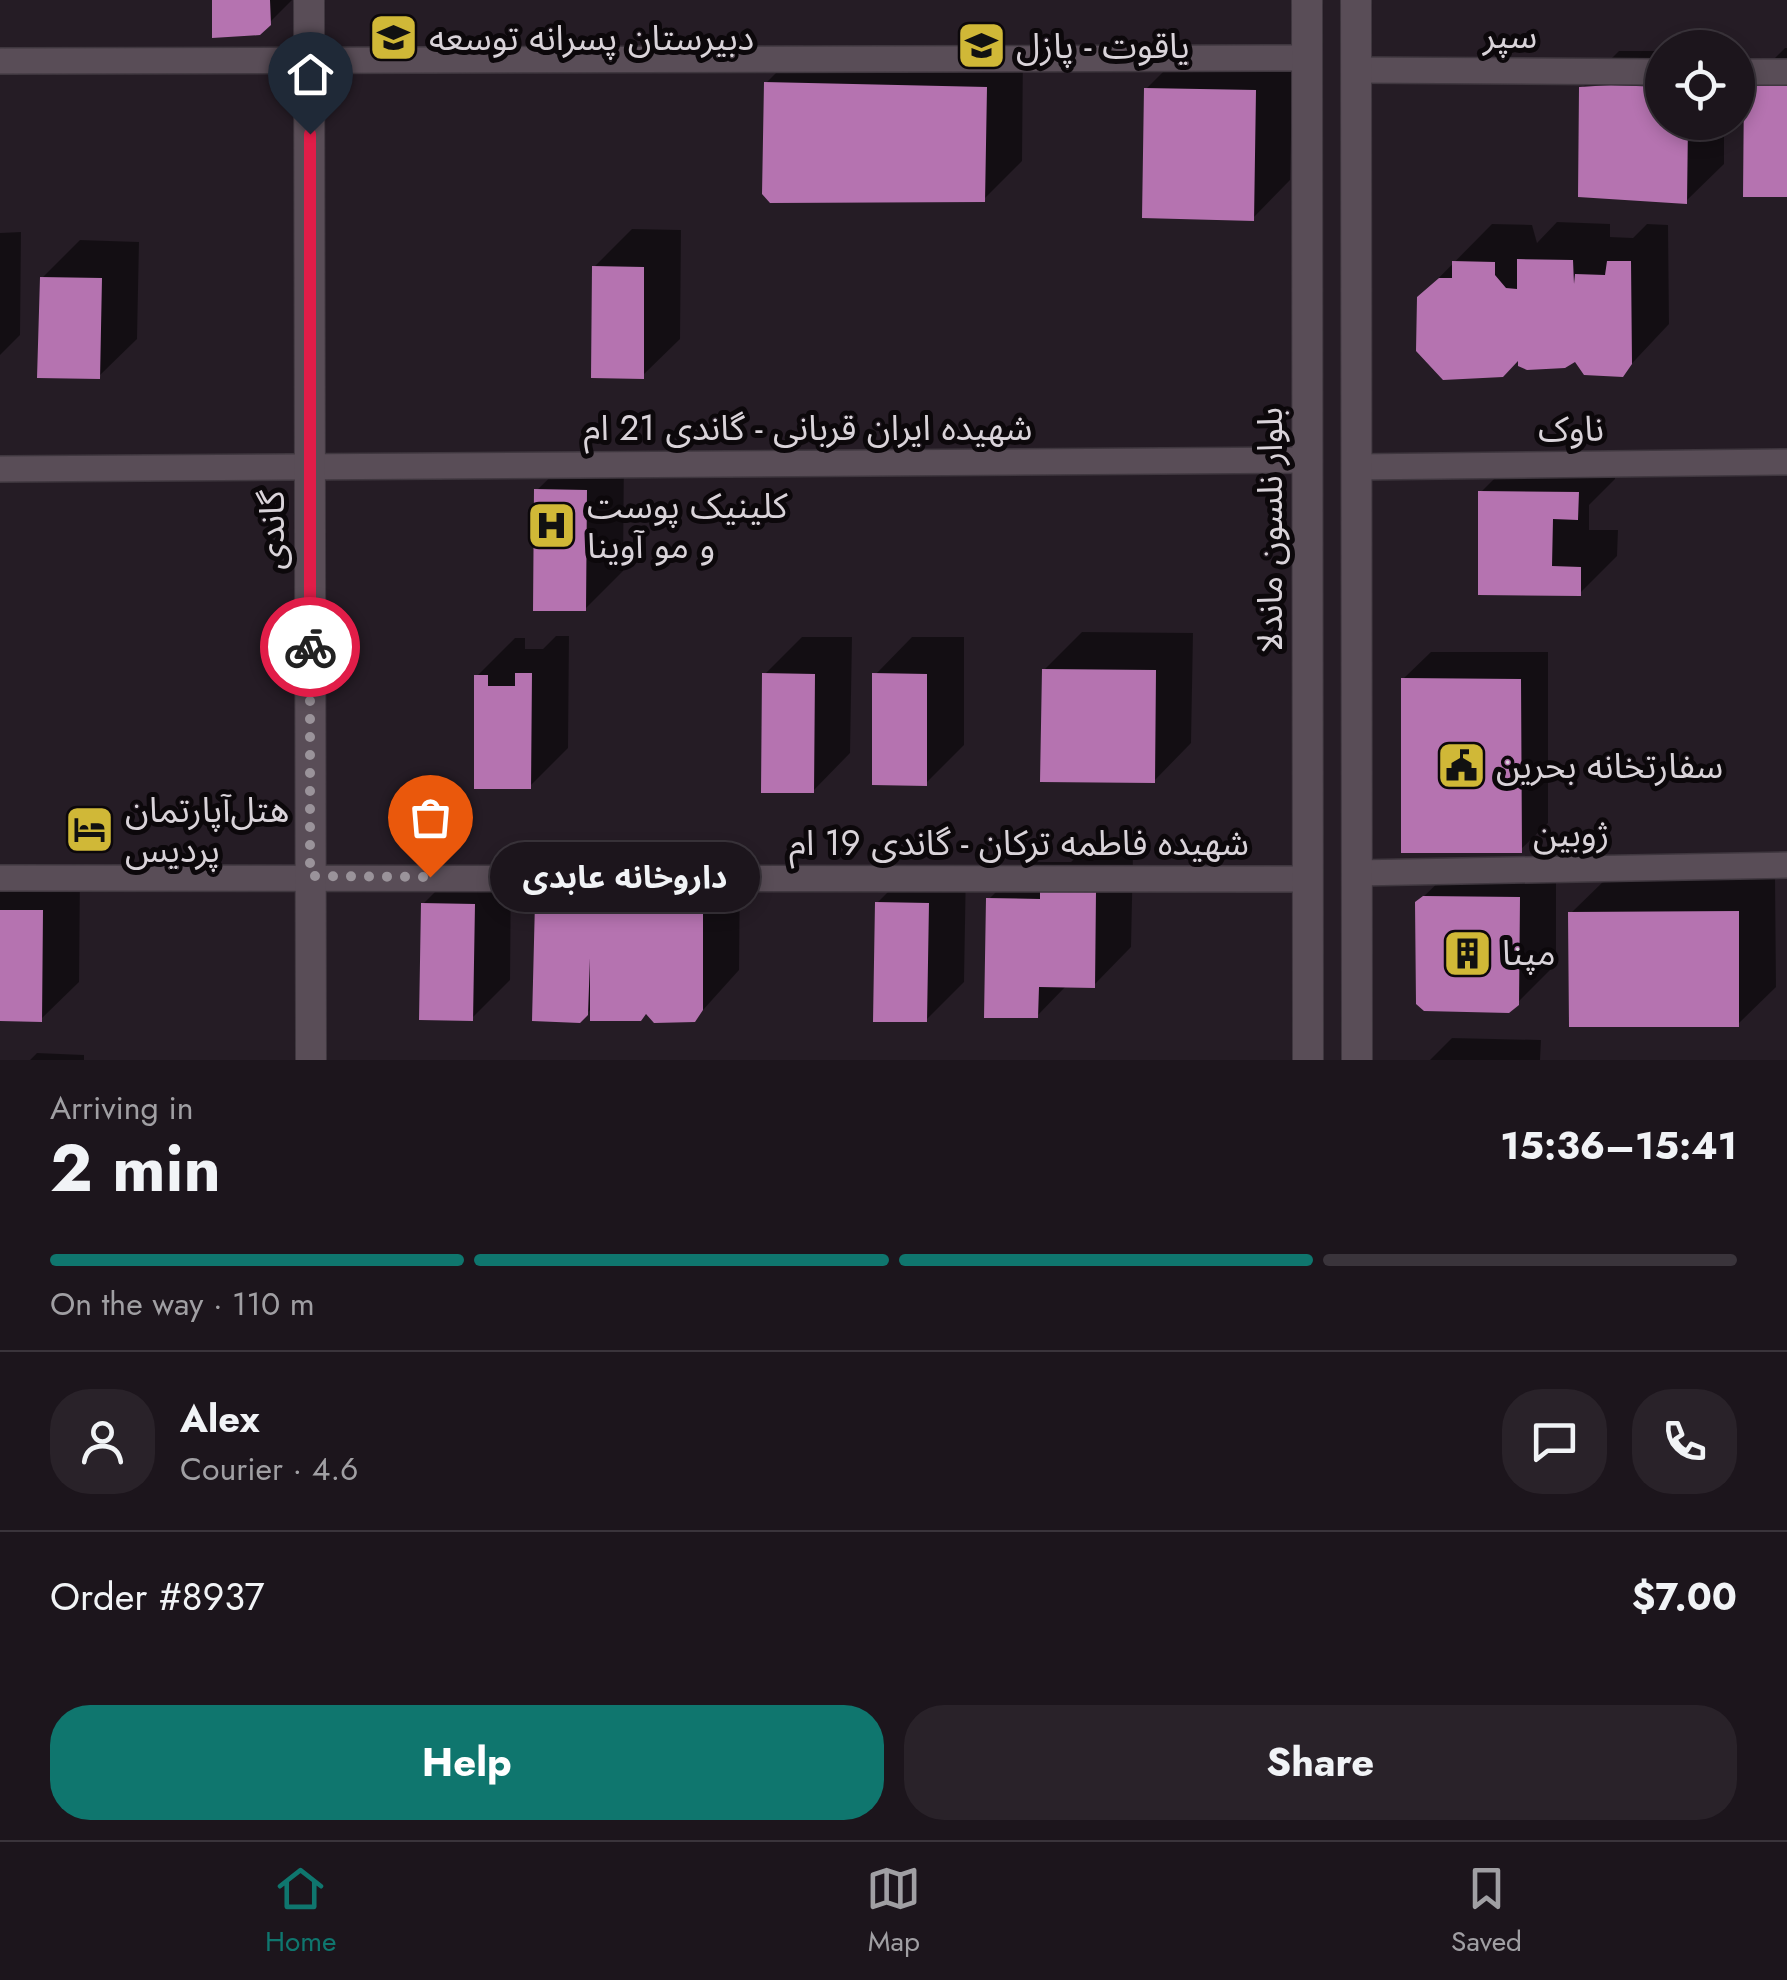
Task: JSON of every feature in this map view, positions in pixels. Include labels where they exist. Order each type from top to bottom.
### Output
[{"type":"main road","name":"گاندی","points":[[309,0],[311,1060]]},
{"type":"main road","name":"بلوار نلسون ماندلا","points":[[1307,0],[1308,1060]]},
{"type":"main road","points":[[1356,0],[1357,1060]]},
{"type":"street","points":[[0,61],[1307,58]]},
{"type":"street","name":"سپر","points":[[1356,70],[1645,72]]},
{"type":"street","points":[[1755,72],[1787,72]]},
{"type":"street","name":"شهیده ایران قربانی - گاندی 21 ام","points":[[0,469],[1307,460]]},
{"type":"street","name":"ناوک","points":[[1357,467],[1787,462]]},
{"type":"street","name":"ژوبین","points":[[1357,873],[1787,864]]},
{"type":"street","name":"شهیده فاطمه ترکان - گاندی 19 ام","points":[[0,878],[1308,879]]},
{"type":"building","points":[[212,0],[270,0],[271,25],[260,35],[212,38]]},
{"type":"building","points":[[764,82],[987,87],[985,202],[770,203],[762,194]]},
{"type":"building","points":[[1755,85],[1787,85],[1787,197],[1743,197],[1744,140],[1755,140]]},
{"type":"building","points":[[1645,86],[1645,140],[1688,140],[1687,204],[1578,197],[1579,87]]},
{"type":"building","points":[[1144,88],[1256,90],[1254,221],[1142,218]]},
{"type":"building","points":[[1517,259],[1573,260],[1574,284],[1575,274],[1605,275],[1607,261],[1631,261],[1632,364],[1623,377],[1584,375],[1575,362],[1565,368],[1527,370],[1518,366],[1518,361],[1503,377],[1443,380],[1416,351],[1417,297],[1439,278],[1452,278],[1452,261],[1495,262],[1495,275],[1506,288],[1517,289]]},
{"type":"building","points":[[592,266],[644,267],[644,379],[591,378]]},
{"type":"building","points":[[40,277],[102,278],[100,379],[37,378]]},
{"type":"building","points":[[534,489],[587,490],[586,611],[533,611]]},
{"type":"building","points":[[1478,491],[1579,492],[1578,520],[1553,519],[1552,566],[1581,567],[1581,596],[1478,595]]},
{"type":"building","points":[[1042,669],[1156,670],[1155,783],[1040,782]]},
{"type":"building","points":[[515,673],[532,673],[531,789],[474,789],[474,675],[488,675],[488,686],[515,686]]},
{"type":"building","points":[[762,673],[815,674],[814,793],[761,793]]},
{"type":"building","points":[[872,673],[927,674],[927,786],[872,785]]},
{"type":"building","name":"سفارتخانه بحرین","points":[[1401,678],[1521,679],[1522,853],[1401,853]]},
{"type":"building","points":[[1040,890],[1096,891],[1095,988],[1039,987],[1038,1018],[984,1018],[986,898],[1040,899]]},
{"type":"building","name":"مپنا","points":[[1423,896],[1520,897],[1519,1005],[1509,1013],[1424,1011],[1416,1004],[1415,902]]},
{"type":"building","points":[[589,899],[703,902],[703,1010],[695,1022],[654,1023],[646,1014],[641,1021],[590,1021],[590,958],[588,1015],[580,1023],[532,1021],[535,902],[589,904]]},
{"type":"building","points":[[875,902],[929,903],[927,1022],[873,1022]]},
{"type":"building","points":[[421,903],[475,904],[473,1021],[419,1020]]},
{"type":"building","points":[[0,910],[43,910],[42,1022],[0,1021]]},
{"type":"building","points":[[1739,911],[1739,1027],[1569,1027],[1568,912]]},
{"type":"way so far","points":[[310,647],[310,876],[430,877]]},
{"type":"place","name":"دبیرستان پسرانه توسعه","points":[[394,38]]},
{"type":"place","name":"یاقوت - پازل","points":[[981,46]]},
{"type":"place","name":"کلینیک پوست و مو آوینا","points":[[552,526]]},
{"type":"place","name":"سفارتخانه بحرین","points":[[1461,766]]},
{"type":"place","name":"هتل‌آپارتمان پردیس","points":[[90,830]]},
{"type":"place","name":"داروخانه عابدی","points":[[430,877]]},
{"type":"place","name":"مپنا","points":[[1467,953]]},
{"type":"route","points":[[310,134],[310,647]]}]
